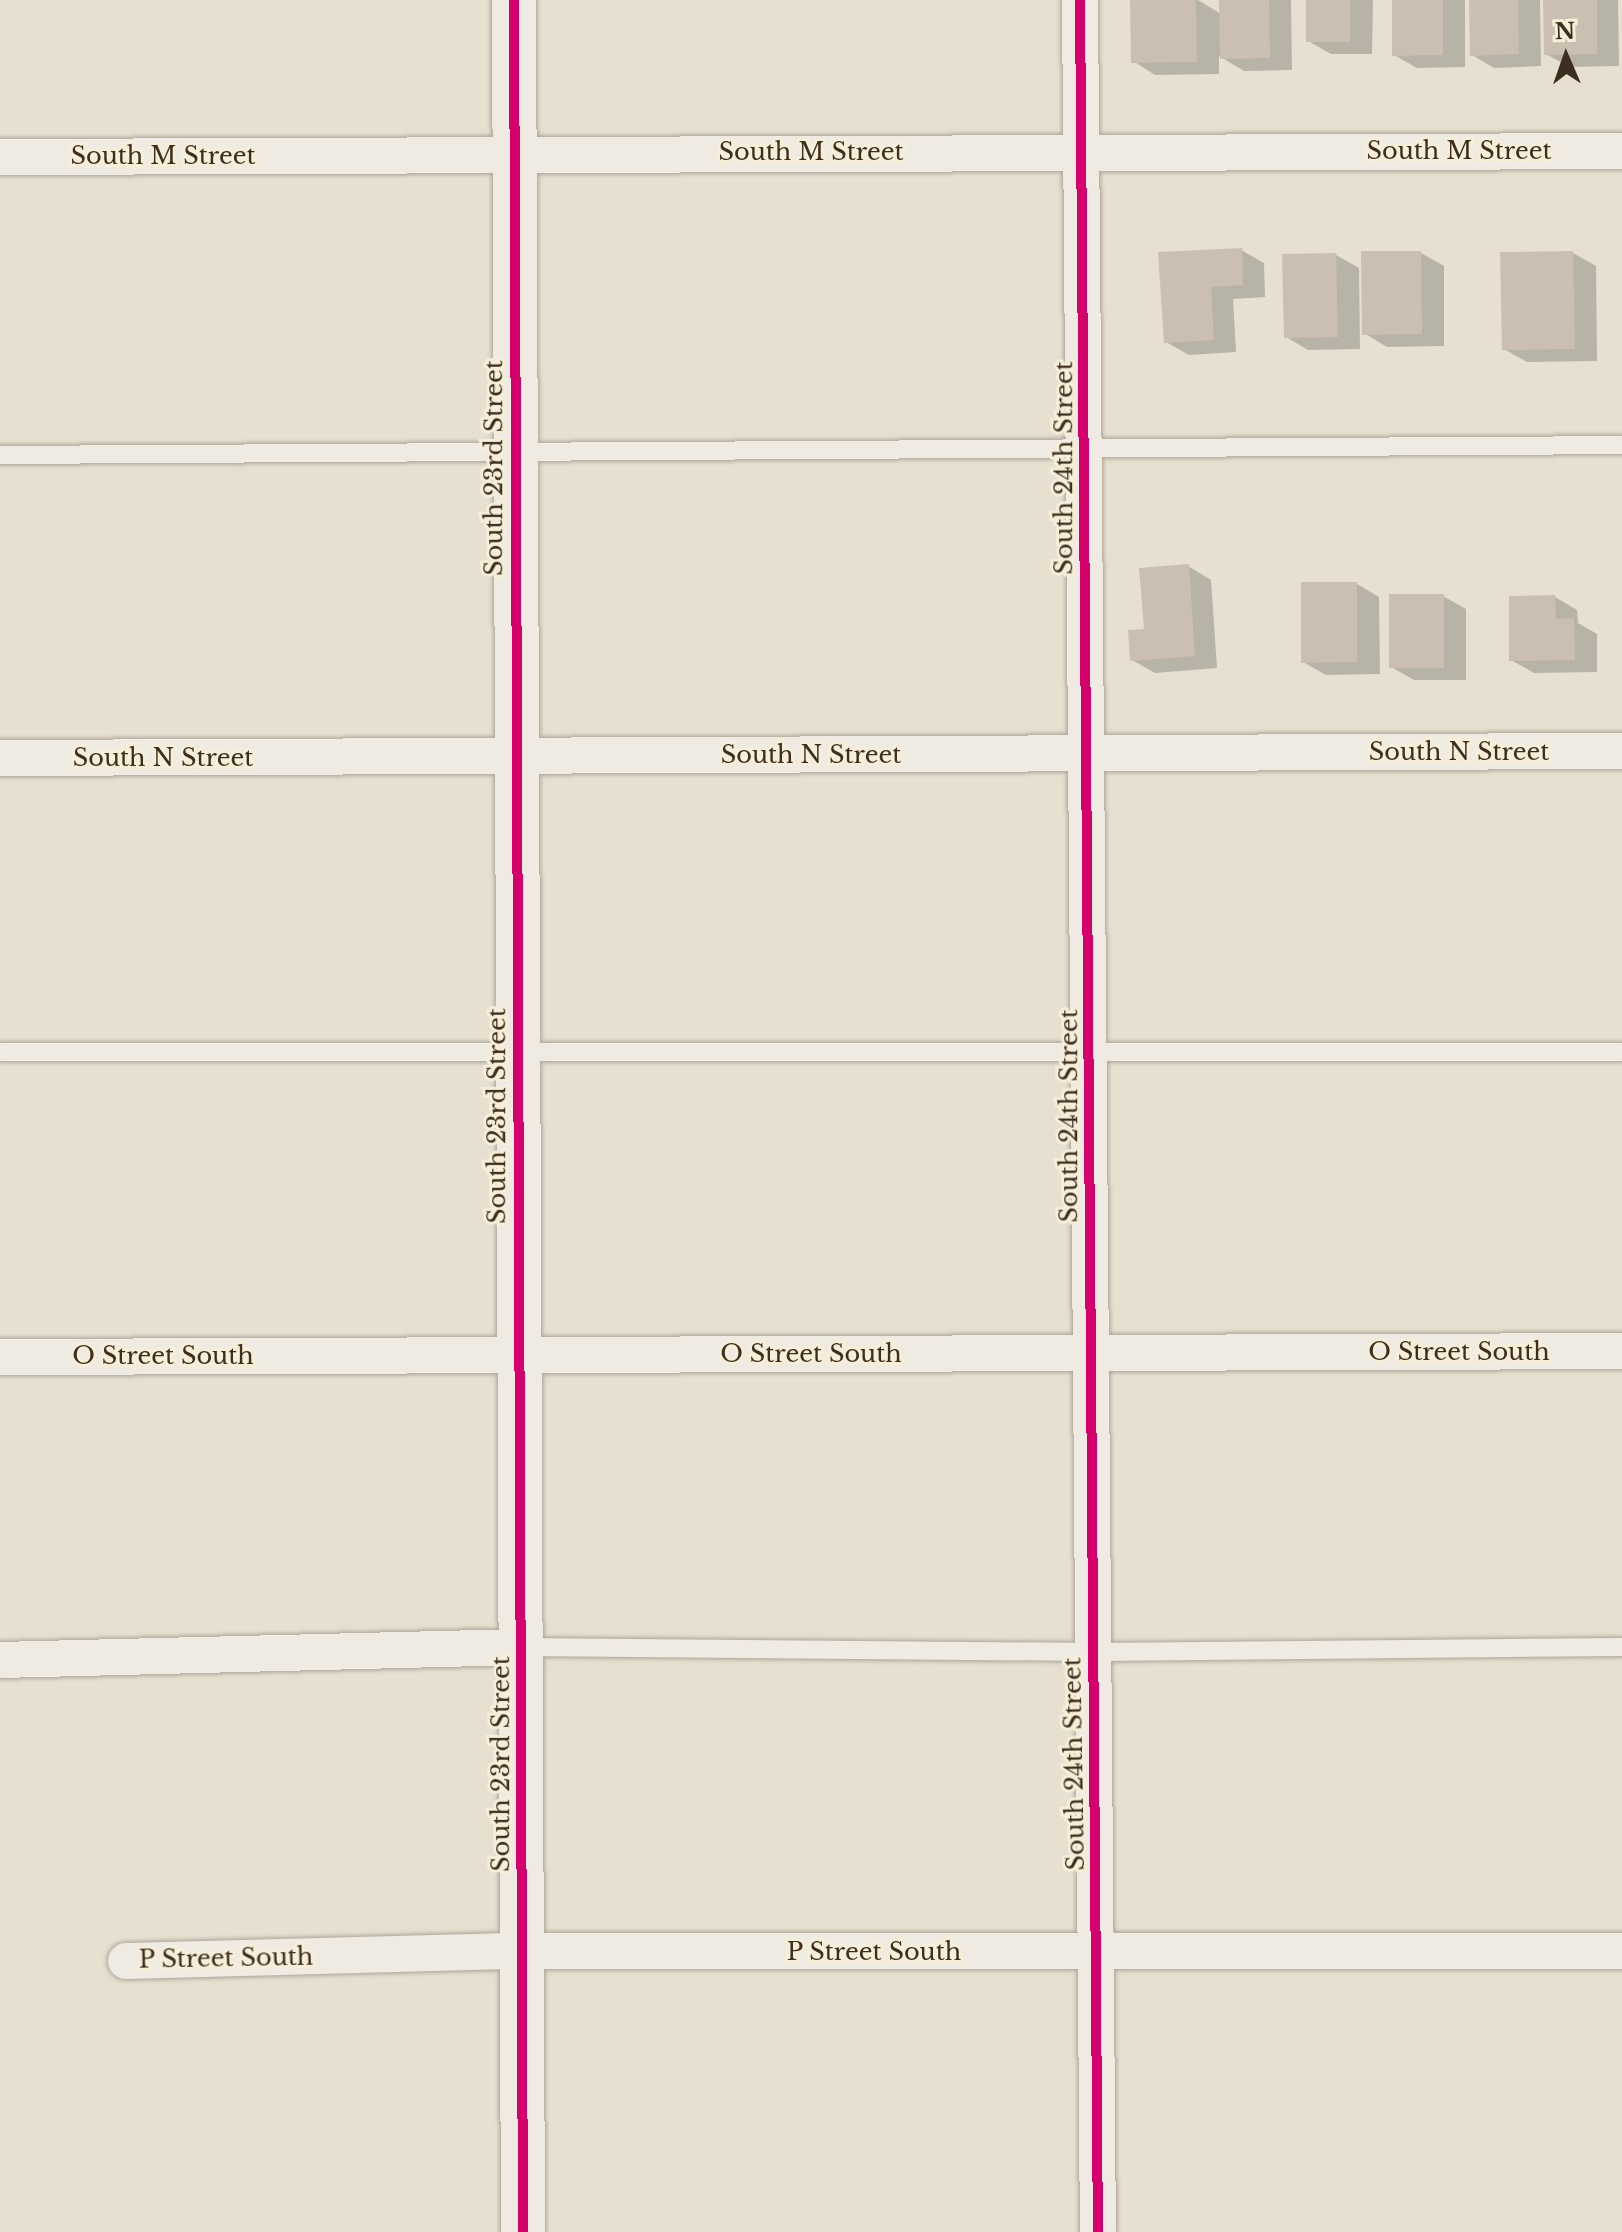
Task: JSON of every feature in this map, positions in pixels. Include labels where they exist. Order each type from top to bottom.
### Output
[{"type":"street","name":"South 23rd Street","points":[[514,0],[514,756],[523,2232]]},
{"type":"street","name":"South 24th Street","points":[[1080,0],[1098,2232]]},
{"type":"street","name":"South M Street","points":[[0,157],[1622,151]]},
{"type":"street","name":"South N Street","points":[[0,758],[1622,751]]},
{"type":"street","name":"O Street South","points":[[0,1357],[1622,1351]]},
{"type":"street","points":[[0,1660],[520,1647]]},
{"type":"street","name":"P Street South","points":[[126,1961],[521,1951],[1622,1951]]},
{"type":"lane","points":[[0,455],[1622,445]]},
{"type":"lane","points":[[0,1052],[1622,1052]]},
{"type":"lane","points":[[520,1647],[1093,1652],[1622,1647]]},
{"type":"building","points":[[1130,0],[1196,0],[1197,62],[1131,63]]},
{"type":"building","points":[[1219,0],[1269,0],[1270,58],[1220,59]]},
{"type":"building","points":[[1306,0],[1350,0],[1350,42],[1306,42]]},
{"type":"building","points":[[1392,0],[1443,0],[1443,55],[1392,56]]},
{"type":"building","points":[[1469,0],[1518,0],[1519,54],[1470,56]]},
{"type":"building","points":[[1543,0],[1597,0],[1597,54],[1544,55]]},
{"type":"building","points":[[1242,248],[1243,285],[1211,287],[1214,340],[1164,343],[1158,252]]},
{"type":"building","points":[[1361,251],[1421,251],[1422,334],[1362,335]]},
{"type":"building","points":[[1573,251],[1575,349],[1502,350],[1500,252]]},
{"type":"building","points":[[1336,253],[1338,337],[1284,338],[1282,254]]},
{"type":"building","points":[[1189,564],[1195,656],[1130,661],[1128,630],[1144,629],[1139,568]]},
{"type":"building","points":[[1301,582],[1357,582],[1357,662],[1301,663]]},
{"type":"building","points":[[1389,594],[1444,594],[1444,668],[1389,668]]},
{"type":"building","points":[[1555,595],[1556,619],[1574,618],[1575,660],[1509,661],[1509,596]]},
{"type":"cycle path","points":[[514,0],[523,2232]]},
{"type":"cycle path","points":[[1080,0],[1098,2232]]}]
